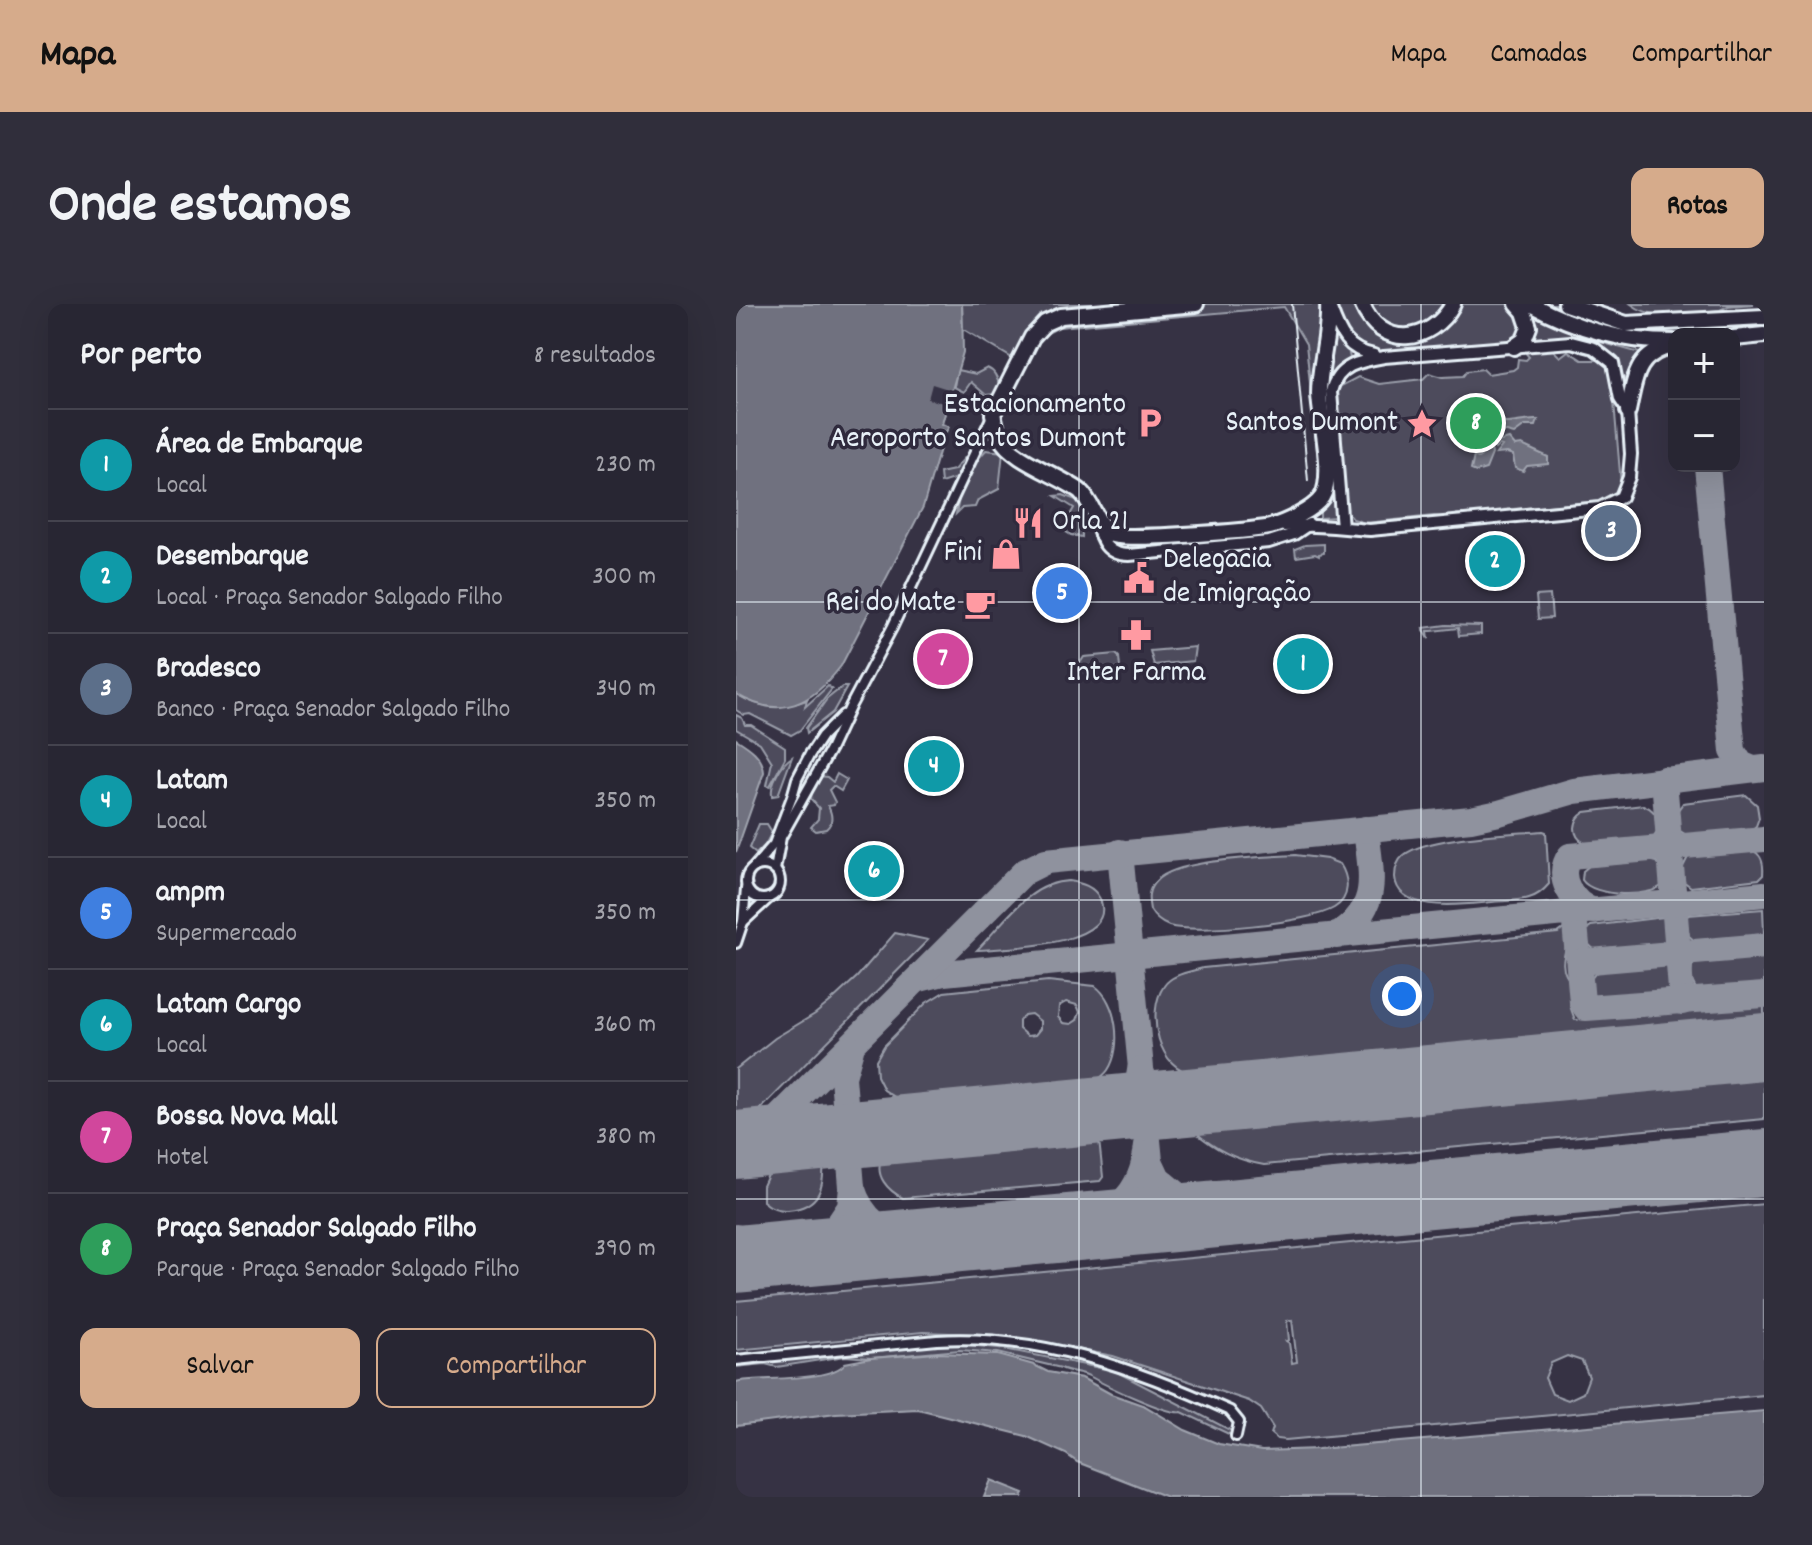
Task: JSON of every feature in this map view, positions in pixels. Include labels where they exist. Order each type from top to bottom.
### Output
[{"type":"main road","points":[[1196,304],[1061,316],[1045,323],[1032,337],[993,414],[1000,439],[1019,456],[1081,492],[1108,532],[1120,537],[1270,527],[1316,504],[1326,486],[1319,398],[1328,334],[1328,304]]},
{"type":"main road","points":[[1362,304],[1379,328],[1389,334],[1406,336],[1433,329],[1453,304]]},
{"type":"main road","points":[[1514,347],[1524,340],[1529,327],[1524,312],[1517,304]]},
{"type":"main road","points":[[1531,304],[1580,327],[1643,342],[1668,344]]},
{"type":"main road","points":[[1566,304],[1592,310],[1614,322],[1647,324],[1764,317]]},
{"type":"main road","points":[[1740,337],[1764,335]]},
{"type":"main road","points":[[1628,411],[1638,369],[1653,354],[1668,347]]},
{"type":"street","points":[[1328,304],[1349,345],[1361,352],[1384,357]]},
{"type":"street","points":[[1270,527],[1309,524],[1359,529],[1600,508],[1616,501],[1621,497],[1629,477],[1631,454],[1628,411],[1620,399],[1613,363],[1603,352],[1587,344],[1571,342],[1384,357],[1348,366],[1336,377],[1331,387],[1342,527]]},
{"type":"street","points":[[743,922],[774,894],[780,884],[775,870],[781,837],[838,736],[851,705],[895,624],[993,414]]},
{"type":"street","points":[[978,443],[1000,439]]},
{"type":"street","points":[[1090,503],[1104,546],[1119,555],[1269,542],[1294,534],[1309,524]]},
{"type":"street","points":[[1340,507],[1359,529]]},
{"type":"street","points":[[736,943],[743,922],[746,876],[774,844],[797,779],[810,754],[851,705]]},
{"type":"street","points":[[754,867],[765,865],[775,870]]},
{"type":"street","points":[[747,888],[753,896],[769,898]]},
{"type":"street","points":[[736,1360],[937,1340],[969,1338],[1001,1341],[1088,1356],[1147,1375],[1230,1411],[1239,1422],[1236,1436]]},
{"type":"shaded area","points":[[962,304],[1584,304],[1578,336],[1583,337],[1555,346],[1554,351],[1560,357],[1568,351],[1582,360],[1600,360],[1609,368],[1621,485],[1615,496],[1602,501],[1503,510],[1501,514],[1457,514],[1454,518],[1434,516],[1365,523],[1353,519],[1345,509],[1335,395],[1341,386],[1358,377],[1379,384],[1423,379],[1429,373],[1443,377],[1463,376],[1467,371],[1483,369],[1488,374],[1513,370],[1517,367],[1518,359],[1526,360],[1529,357],[1524,351],[1524,343],[1349,354],[1350,358],[1330,377],[1326,390],[1337,517],[1320,518],[1320,509],[1326,501],[1322,356],[1320,481],[1306,344],[1284,307],[1059,327],[1036,339],[1012,358],[963,329]]},
{"type":"shaded area","points":[[1631,304],[1754,304],[1662,315]]},
{"type":"shaded area","points":[[1590,339],[1640,353],[1623,381],[1606,353]]},
{"type":"shaded area","points":[[987,368],[998,381],[995,394],[986,395],[971,382],[964,392],[954,387],[957,370],[976,374]]},
{"type":"shaded area","points":[[986,450],[1003,452],[999,489],[978,500],[975,507],[962,508],[956,514],[960,494],[957,481],[953,479],[941,483],[940,473],[954,470],[968,454],[979,458]]},
{"type":"shaded area","points":[[1063,495],[1076,500],[1082,507],[1082,537],[1060,528],[1061,525],[1067,528],[1069,524],[1066,522],[1074,508],[1055,496]]},
{"type":"shaded area","points":[[1324,544],[1324,553],[1319,556],[1296,557],[1295,549]]},
{"type":"shaded area","points":[[1550,595],[1552,618],[1538,619],[1536,596]]},
{"type":"shaded area","points":[[1481,626],[1481,634],[1459,636],[1458,628],[1428,631],[1429,639],[1423,628]]},
{"type":"shaded area","points":[[1195,647],[1193,661],[1154,665],[1150,651]]},
{"type":"shaded area","points":[[1116,654],[1120,668],[1074,672],[1084,657]]},
{"type":"shaded area","points":[[828,686],[832,689],[800,730],[791,735],[736,710],[736,694],[771,707],[807,700],[805,707]]},
{"type":"shaded area","points":[[842,687],[847,687],[833,712],[807,733],[806,728],[827,699]]},
{"type":"shaded area","points":[[736,715],[742,718],[745,725],[751,725],[785,747],[785,758],[770,786],[767,785],[772,762],[760,743],[736,729]]},
{"type":"shaded area","points":[[792,757],[778,795],[772,796],[777,774]]},
{"type":"shaded area","points":[[837,774],[847,780],[841,791],[833,786],[829,790],[835,802],[828,806],[831,821],[826,829],[816,831],[811,827],[818,819],[819,808],[811,799],[813,785],[820,776],[833,782]]},
{"type":"shaded area","points":[[1746,795],[1757,805],[1759,818],[1750,831],[1690,837],[1680,831],[1676,813],[1683,803]]},
{"type":"shaded area","points":[[1643,805],[1653,811],[1658,820],[1651,840],[1594,846],[1578,837],[1576,822],[1585,812]]},
{"type":"shaded area","points":[[759,824],[767,824],[772,832],[756,854],[749,848]]},
{"type":"shaded area","points":[[1546,832],[1549,884],[1532,897],[1435,904],[1408,897],[1399,889],[1395,877],[1397,865],[1404,855],[1415,849],[1470,837]]},
{"type":"shaded area","points":[[1750,850],[1760,856],[1763,875],[1759,879],[1691,887],[1683,881],[1681,871],[1688,857]]},
{"type":"shaded area","points":[[1295,855],[1340,864],[1347,888],[1340,904],[1301,918],[1252,926],[1203,929],[1169,926],[1158,920],[1150,910],[1151,888],[1166,874],[1221,860]]},
{"type":"shaded area","points":[[1649,860],[1657,862],[1662,869],[1663,884],[1647,892],[1609,893],[1588,886],[1582,880],[1583,871],[1589,866]]},
{"type":"shaded area","points":[[1069,881],[1091,888],[1100,899],[1102,915],[1093,927],[1056,942],[977,950],[1029,896],[1055,883]]},
{"type":"shaded area","points":[[1763,909],[1764,933],[1760,936],[1696,942],[1689,936],[1688,915]]},
{"type":"shaded area","points":[[1664,917],[1668,922],[1667,938],[1659,945],[1599,951],[1592,948],[1587,940],[1587,929],[1591,926]]},
{"type":"shaded area","points":[[1565,928],[1568,935],[1563,964],[1566,975],[1574,985],[1570,1006],[1575,1020],[1764,1001],[1764,1019],[1195,1073],[1172,1063],[1159,1039],[1156,1025],[1158,997],[1167,982],[1187,972],[1558,933]]},
{"type":"shaded area","points":[[895,933],[928,940],[748,1122],[736,1123],[736,1069],[775,1038],[831,1001],[857,977]]},
{"type":"shaded area","points":[[1764,956],[1764,988],[1701,993],[1691,979],[1692,966],[1697,961]]},
{"type":"shaded area","points":[[1660,963],[1669,968],[1674,979],[1670,993],[1663,998],[1606,1003],[1592,995],[1591,981],[1600,970]]},
{"type":"shaded area","points":[[1048,981],[1095,986],[1113,1013],[1116,1037],[1113,1060],[1103,1076],[1080,1085],[898,1099],[884,1090],[877,1076],[876,1060],[884,1046],[926,1003],[944,992]],"holes":[[[1066,1002],[1077,1005],[1080,1012],[1071,1024],[1063,1023],[1058,1017],[1059,1006]],[[1031,1014],[1040,1021],[1040,1029],[1035,1035],[1027,1036],[1019,1029],[1019,1021],[1024,1015]]]},
{"type":"shaded area","points":[[1764,1076],[1764,1119],[1264,1165],[1227,1153],[1195,1132]]},
{"type":"shaded area","points":[[1097,1139],[1103,1177],[1100,1181],[903,1198],[887,1187],[880,1171],[881,1159]]},
{"type":"shaded area","points":[[823,1158],[823,1178],[814,1200],[799,1208],[784,1210],[763,1201],[763,1186],[773,1164]]},
{"type":"shaded area","points":[[1764,1204],[1764,1395],[1286,1440],[1277,1439],[1271,1434],[1273,1428],[1261,1409],[1249,1401],[1113,1356],[1003,1335],[923,1332],[736,1350],[736,1301]],"holes":[[[1292,1320],[1297,1362],[1292,1363],[1286,1341],[1289,1340],[1287,1321]],[[1567,1356],[1582,1361],[1589,1377],[1583,1393],[1568,1400],[1552,1394],[1545,1378],[1551,1363]]]},
{"type":"shaded area","points":[[968,1345],[999,1348],[1115,1371],[1232,1431],[1231,1435],[1182,1412],[1137,1399],[1084,1374],[998,1353],[960,1350],[871,1358],[845,1356],[777,1367],[765,1364],[736,1367],[880,1349]]},
{"type":"water","points":[[736,304],[962,304],[963,352],[942,424],[949,427],[923,507],[841,666],[807,699],[781,707],[752,702],[736,694]]},
{"type":"water","points":[[1479,407],[1491,416],[1482,416],[1489,422],[1492,431],[1501,423],[1538,420],[1536,426],[1525,426],[1514,434],[1499,430],[1494,440],[1509,439],[1515,446],[1522,445],[1548,457],[1548,464],[1527,466],[1523,471],[1515,468],[1513,455],[1496,454],[1502,446],[1495,449],[1491,444],[1488,448],[1492,454],[1486,469],[1471,470],[1474,456],[1481,456],[1479,448],[1482,442],[1469,408]]},
{"type":"water","points":[[736,739],[758,757],[764,772],[736,852]]},
{"type":"water","points":[[937,1353],[998,1355],[1048,1372],[1082,1378],[1219,1444],[1262,1451],[1318,1449],[1764,1411],[1764,1497],[1167,1497],[1077,1462],[1026,1436],[918,1409],[836,1413],[736,1426],[736,1382],[812,1376],[838,1369],[845,1363],[871,1358]]},
{"type":"water","points":[[991,1480],[1024,1493],[1022,1497],[984,1497]]},
{"type":"pier","points":[[932,384],[951,390],[947,404],[928,399]]},
{"type":"taxiway","points":[[1708,472],[1733,751],[1741,764],[1753,769]]},
{"type":"taxiway","points":[[736,1164],[753,1143],[1024,872],[1046,861],[1471,819],[1574,791],[1764,768]]},
{"type":"taxiway","points":[[1664,779],[1682,1002]]},
{"type":"taxiway","points":[[1337,936],[1351,925],[1367,901],[1371,876],[1366,829]]},
{"type":"taxiway","points":[[1594,911],[1579,902],[1568,889],[1564,872],[1570,856],[1764,839]]},
{"type":"taxiway","points":[[1120,852],[1150,1161],[1158,1178],[1189,1204],[1228,1213]]},
{"type":"taxiway","points":[[920,979],[944,973],[1764,894]]},
{"type":"taxiway","points":[[1574,912],[1582,1002],[1586,1008],[1764,995]]},
{"type":"taxiway","points":[[1579,962],[1764,946]]},
{"type":"taxiway","points":[[806,1252],[834,1231],[850,1207],[852,1187],[843,1077],[851,1049]]},
{"type":"taxiway","points":[[1102,1110],[1133,1091],[1140,1070]]},
{"type":"taxiway","points":[[1141,1071],[1157,1093],[1183,1102]]},
{"type":"taxiway","points":[[845,1107],[867,1125],[895,1129]]},
{"type":"taxiway","points":[[1064,1228],[1097,1218],[1122,1202],[1139,1179],[1147,1145]]},
{"type":"taxiway","points":[[852,1187],[862,1209],[876,1224],[894,1235],[917,1242]]},
{"type":"taxiway","points":[[736,1237],[751,1248],[780,1255]]},
{"type":"runway","points":[[736,1145],[1764,1047]]},
{"type":"runway","points":[[736,1259],[1764,1163]]},
{"type":"tram line","points":[[1292,304],[1308,481]]},
{"type":"place","name":"Estacionamento Aeroporto Santos Dumont","points":[[1150,423]]},
{"type":"place","name":"Praça Senador Salgado Filho","points":[[1476,423]]},
{"type":"place","name":"Santos Dumont","points":[[1422,424]]},
{"type":"place","name":"Orla 21","points":[[1028,523]]},
{"type":"place","name":"Bradesco","points":[[1611,531]]},
{"type":"place","name":"Fini","points":[[1006,554]]},
{"type":"place","name":"Desembarque","points":[[1495,561]]},
{"type":"place","name":"Delegacia de Imigração","points":[[1139,578]]},
{"type":"place","name":"ampm","points":[[1062,593]]},
{"type":"place","name":"Rei do Mate","points":[[980,604]]},
{"type":"place","name":"Inter Farma","points":[[1136,635]]},
{"type":"place","name":"Bossa Nova Mall","points":[[943,659]]},
{"type":"place","name":"Área de Embarque","points":[[1303,664]]},
{"type":"place","name":"Latam","points":[[934,766]]},
{"type":"place","name":"Latam Cargo","points":[[874,871]]}]
